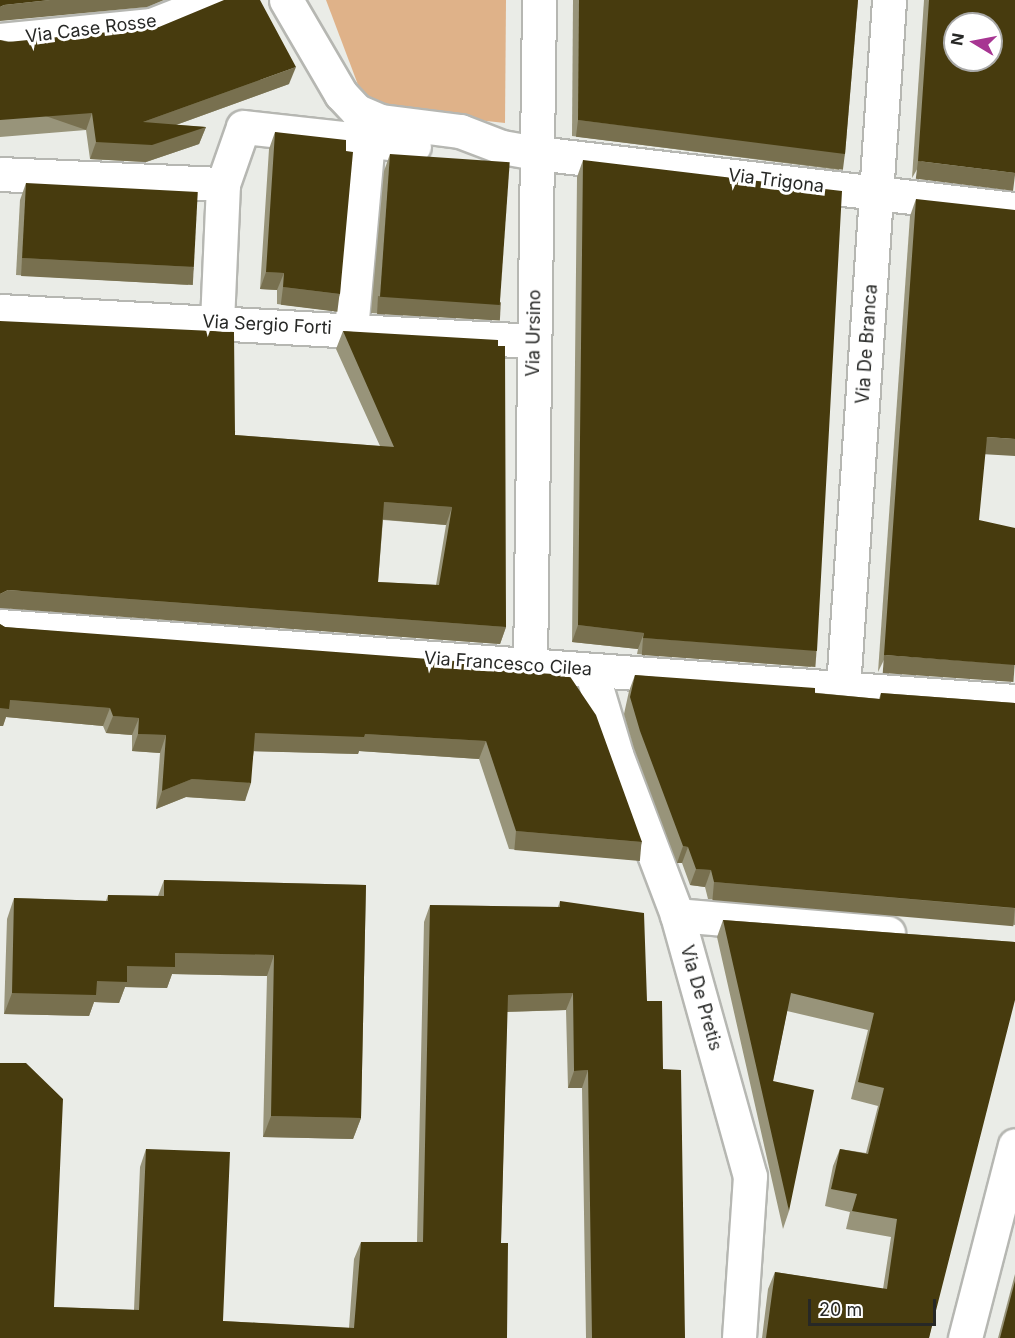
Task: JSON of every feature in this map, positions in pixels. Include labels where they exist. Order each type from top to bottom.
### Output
[{"type":"street","name":"Via Case Rosse","points":[[0,40],[151,25],[215,0]]},
{"type":"street","points":[[286,0],[341,94],[357,111],[381,121],[460,131],[502,147],[537,153]]},
{"type":"street","name":"Via Ursino","points":[[530,665],[539,0]]},
{"type":"street","name":"Via De Branca","points":[[843,688],[889,0]]},
{"type":"street","points":[[218,322],[222,184],[243,128],[457,150],[502,147]]},
{"type":"street","points":[[351,330],[368,141]]},
{"type":"street","name":"Via Trigona","points":[[537,153],[1015,208]]},
{"type":"street","points":[[0,174],[222,184]]},
{"type":"street","name":"Via Sergio Forti","points":[[0,311],[534,341]]},
{"type":"street","name":"Via Francesco Cilea","points":[[0,626],[1015,701]]},
{"type":"street","name":"Via De Pretis","points":[[591,670],[616,754],[677,915],[750,1176],[739,1338]]},
{"type":"street","points":[[677,915],[922,936]]},
{"type":"street","points":[[965,1338],[1015,1145]]},
{"type":"shaded area","points":[[326,0],[506,0],[505,123],[395,111],[363,98]]},
{"type":"building","points":[[0,0],[50,0],[0,7]]},
{"type":"building","points":[[224,0],[260,0],[296,67],[143,122],[206,127],[152,145],[96,142],[92,113],[0,120],[0,40],[8,42],[159,27]]},
{"type":"building","points":[[579,0],[858,0],[845,154],[578,120]]},
{"type":"building","points":[[929,0],[1015,0],[1015,173],[918,161]]},
{"type":"building","points":[[275,132],[346,140],[346,151],[353,152],[340,294],[283,287],[284,273],[266,272]]},
{"type":"building","points":[[390,154],[510,162],[500,305],[380,297]]},
{"type":"building","points":[[583,160],[842,191],[817,651],[643,638],[644,633],[578,625]]},
{"type":"building","points":[[26,183],[198,192],[194,267],[22,258]]},
{"type":"building","points":[[916,199],[1015,210],[1015,439],[987,437],[979,520],[1015,528],[1015,665],[884,655]]},
{"type":"building","points":[[0,321],[234,332],[235,435],[394,447],[343,331],[498,340],[498,346],[505,346],[506,627],[8,590],[0,594]],"holes":[[[384,502],[452,507],[439,585],[378,582]]]},
{"type":"building","points":[[0,624],[5,627],[508,665],[508,671],[569,675],[596,715],[642,842],[516,831],[486,741],[365,734],[364,737],[255,733],[251,783],[192,779],[162,791],[166,735],[138,734],[139,718],[113,716],[110,708],[10,700],[9,709],[0,708]]},
{"type":"building","points":[[635,675],[815,688],[815,693],[880,699],[881,693],[1015,703],[1015,908],[714,882],[711,870],[696,869],[688,847],[683,846],[640,731],[630,697]]},
{"type":"building","points":[[164,880],[366,885],[361,1118],[271,1116],[274,955],[175,953],[175,967],[127,966],[127,982],[97,981],[96,995],[12,993],[14,898],[108,901],[108,895],[164,896]]},
{"type":"building","points":[[560,901],[644,913],[647,1001],[662,1001],[663,1069],[681,1070],[685,1338],[592,1338],[588,1070],[574,1071],[573,993],[508,995],[501,1243],[508,1243],[507,1338],[0,1338],[0,1063],[26,1063],[63,1099],[54,1307],[139,1310],[146,1149],[230,1152],[223,1321],[354,1328],[361,1242],[423,1242],[430,905],[560,907]]},
{"type":"building","points":[[723,920],[1015,942],[1015,1000],[929,1338],[766,1338],[775,1272],[887,1289],[897,1219],[852,1211],[857,1194],[831,1189],[840,1149],[868,1154],[884,1088],[858,1082],[874,1013],[791,993],[773,1081],[814,1090],[789,1211]]},
{"type":"building","points":[[1015,1281],[1015,1338],[1000,1338]]}]
